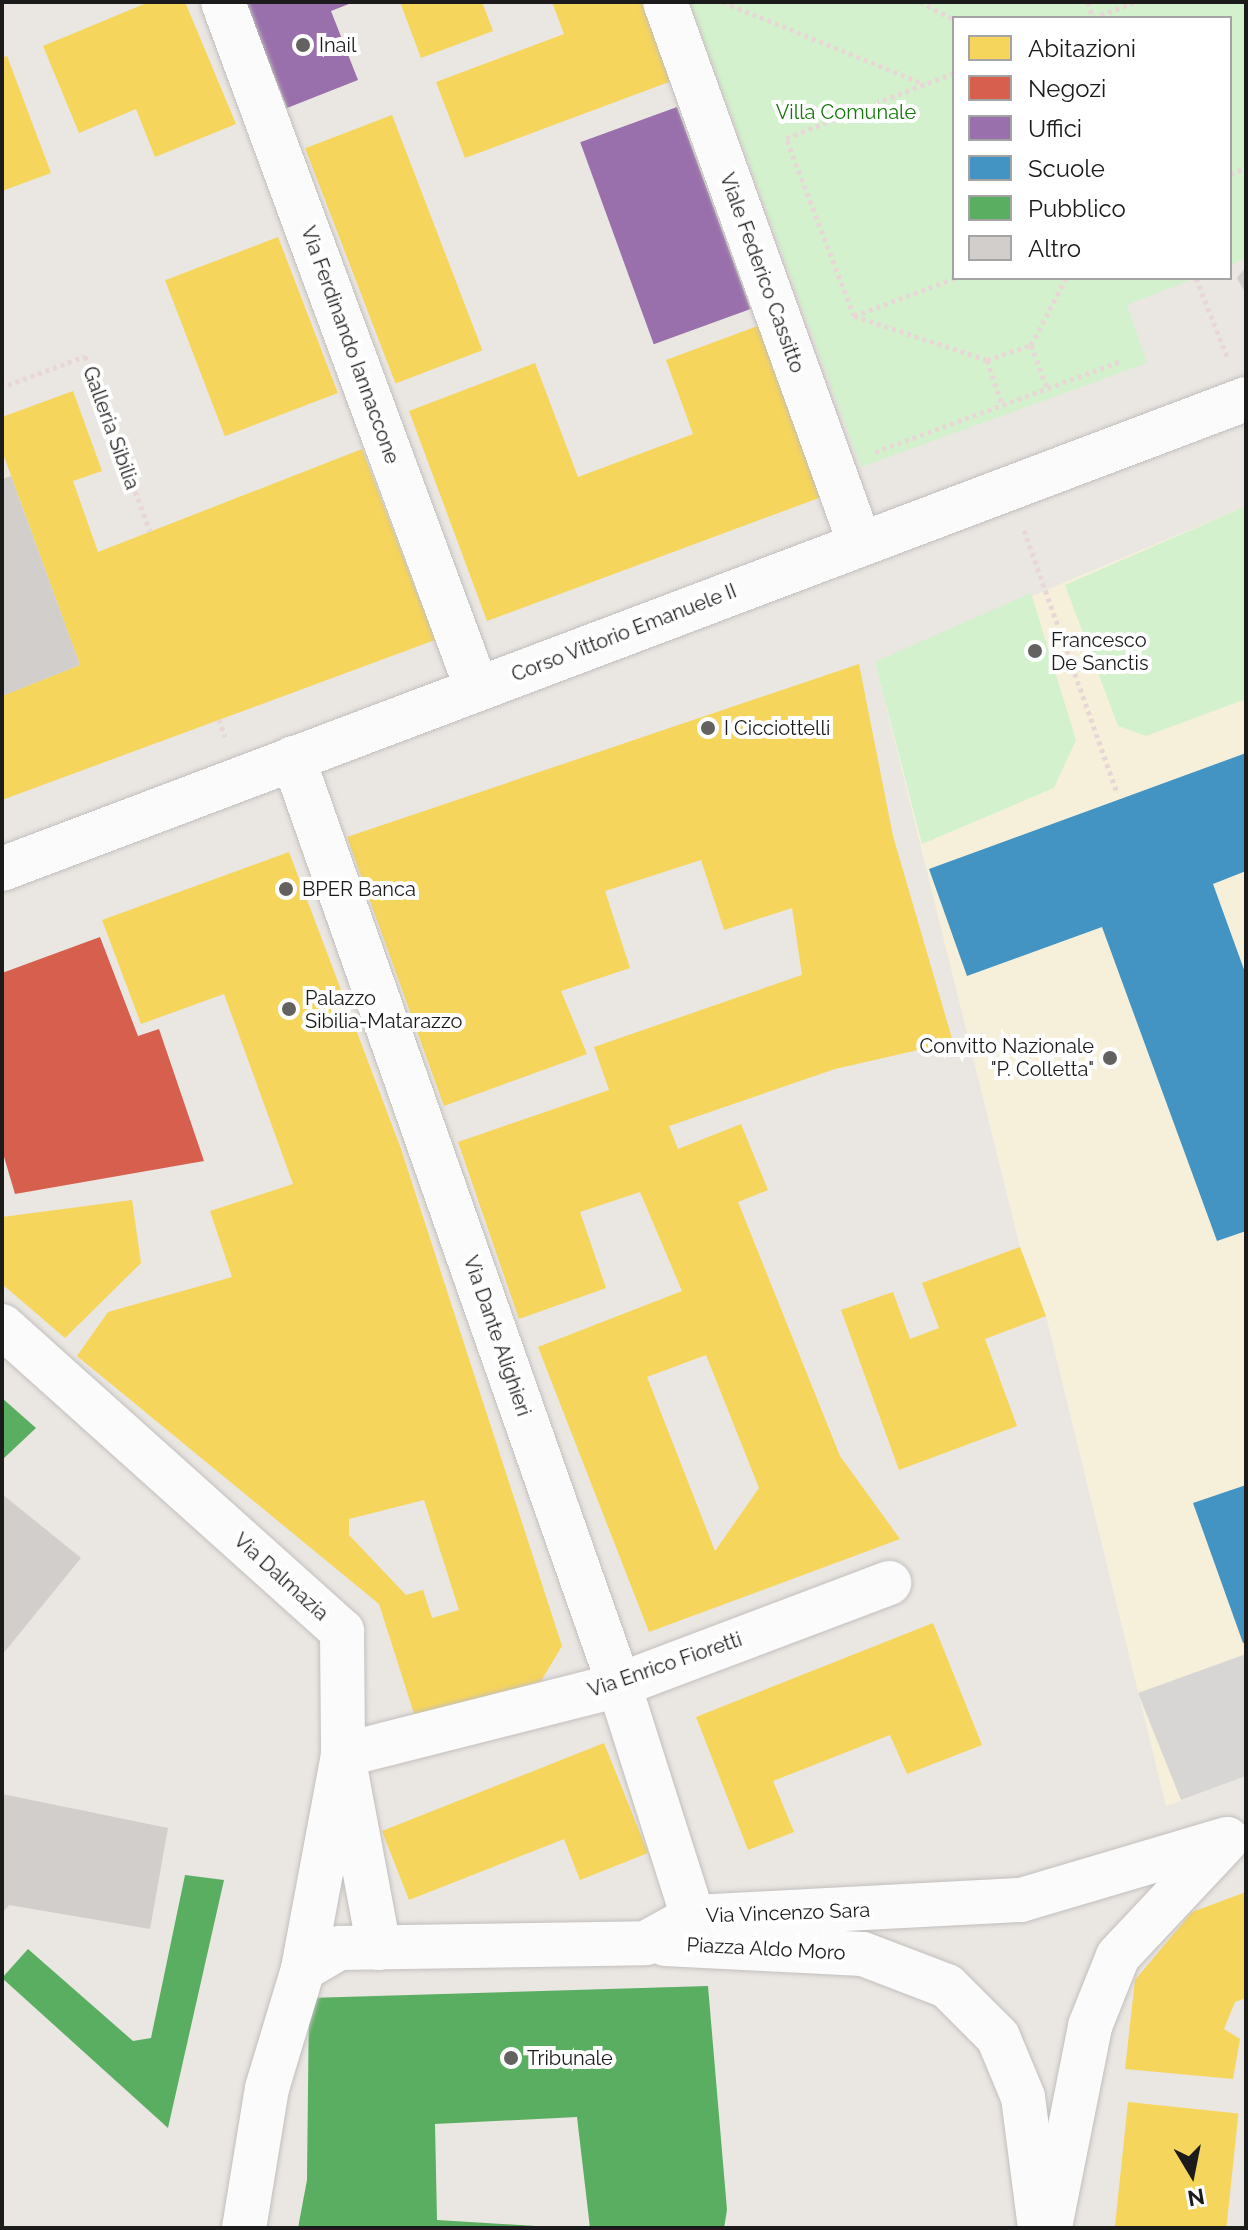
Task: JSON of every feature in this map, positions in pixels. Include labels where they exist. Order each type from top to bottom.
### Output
[{"type":"street","name":"Via Ferdinando Iannaccone","points":[[223,2],[477,689]]},
{"type":"street","name":"Viale Federico Cassitto","points":[[665,2],[860,544]]},
{"type":"street","name":"Corso Vittorio Emanuele II","points":[[2,869],[1245,399]]},
{"type":"street","name":"Via Dante Alighieri","points":[[293,758],[619,1685],[693,1917]]},
{"type":"street","name":"Via Dalmazia","points":[[2,1326],[342,1631],[343,1755],[303,1969],[267,2088],[244,2228]]},
{"type":"street","name":"Via Enrico Fioretti","points":[[343,1755],[619,1685],[889,1583]]},
{"type":"street","points":[[343,1755],[379,1948]]},
{"type":"street","points":[[1050,2228],[1090,2026],[1118,1956],[1237,1836]]},
{"type":"street","name":"Via Vincenzo Sara","points":[[303,1969],[339,1948],[646,1943],[693,1917],[1021,1900],[1237,1836]]},
{"type":"street","name":"Piazza Aldo Moro","points":[[646,1943],[863,1954],[947,1986],[998,2037],[1023,2097],[1040,2228]]},
{"type":"path","points":[[723,2],[924,84]]},
{"type":"path","points":[[920,2],[952,18]]},
{"type":"path","points":[[1098,16],[1135,2]]},
{"type":"path","points":[[854,316],[786,138],[952,74]]},
{"type":"path","points":[[854,316],[952,279]]},
{"type":"path","points":[[854,316],[987,360],[1031,345],[1065,280]]},
{"type":"path","points":[[1197,280],[1245,399]]},
{"type":"path","points":[[1031,345],[1047,388]]},
{"type":"path","name":"Galleria Sibilia","points":[[8,385],[85,356],[150,531]]},
{"type":"path","points":[[987,360],[1002,405]]},
{"type":"path","points":[[833,468],[1121,361]]},
{"type":"path","points":[[1008,488],[1116,790]]},
{"type":"shaded area","name":"Convitto Nazionale \"P. Colletta\"","points":[[1246,506],[1246,1776],[1166,1806],[1046,1316],[1020,1247],[875,662]]},
{"type":"shaded area","points":[[1246,1654],[1246,1776],[1181,1800],[1138,1693]]},
{"type":"green space","name":"Villa Comunale","points":[[690,2],[1246,2],[1246,258],[1232,264],[1232,16],[952,16],[952,280],[1190,280],[1127,305],[1147,363],[861,467]]},
{"type":"green space","points":[[1246,506],[1246,699],[1146,736],[1118,726],[1065,585]]},
{"type":"green space","points":[[1031,593],[1076,740],[1054,788],[922,844],[875,662]]},
{"type":"building: Abitazioni","points":[[149,2],[185,2],[236,124],[155,157],[136,109],[79,133],[43,46]]},
{"type":"building: Abitazioni","points":[[400,2],[482,2],[493,31],[421,58]]},
{"type":"building: Abitazioni","points":[[552,2],[657,2],[685,76],[465,158],[436,82],[564,34]]},
{"type":"building: Abitazioni","points":[[7,56],[51,173],[2,191],[2,58]]},
{"type":"building: Abitazioni","points":[[392,115],[482,350],[395,384],[305,148]]},
{"type":"building: Abitazioni","points":[[278,237],[338,393],[225,436],[165,280]]},
{"type":"building: Abitazioni","points":[[763,324],[827,495],[487,621],[409,411],[535,363],[578,477],[693,434],[666,360]]},
{"type":"building: Abitazioni","points":[[73,391],[102,471],[73,481],[98,552],[362,449],[435,640],[2,800],[2,696],[80,665],[2,451],[2,417]]},
{"type":"building: Abitazioni","points":[[859,664],[893,836],[953,1042],[835,1069],[669,1126],[678,1149],[741,1124],[768,1190],[738,1202],[840,1456],[900,1539],[649,1632],[538,1347],[682,1291],[640,1192],[580,1212],[606,1288],[519,1319],[458,1142],[609,1090],[594,1047],[802,975],[792,908],[724,930],[701,860],[605,891],[630,968],[561,991],[587,1054],[444,1106],[347,837]],"holes":[[[706,1355],[759,1488],[715,1551],[647,1377]]]},
{"type":"building: Abitazioni","points":[[289,852],[401,1149],[562,1646],[541,1681],[416,1720],[379,1604],[77,1356],[108,1312],[232,1277],[210,1211],[293,1184],[224,994],[141,1024],[102,920]],"holes":[[[424,1500],[459,1610],[432,1618],[423,1590],[406,1595],[349,1535],[349,1519]]]},
{"type":"building: Abitazioni","points":[[132,1200],[141,1263],[65,1338],[2,1284],[2,1217]]},
{"type":"building: Abitazioni","points":[[1020,1247],[1046,1316],[985,1339],[1017,1426],[899,1470],[841,1310],[893,1292],[910,1339],[939,1328],[922,1283]]},
{"type":"building: Abitazioni","points":[[933,1623],[982,1745],[907,1774],[890,1735],[773,1781],[794,1832],[748,1850],[696,1717]]},
{"type":"building: Abitazioni","points":[[604,1743],[648,1853],[580,1880],[564,1839],[409,1900],[382,1831]]},
{"type":"building: Abitazioni","points":[[1246,1892],[1246,1998],[1235,2002],[1224,2029],[1240,2039],[1233,2079],[1125,2069],[1135,1980],[1192,1912]]},
{"type":"building: Abitazioni","points":[[1128,2102],[1238,2114],[1226,2228],[1115,2228]]},
{"type":"building: Negozi","points":[[100,937],[138,1036],[159,1029],[204,1161],[15,1194],[2,1150],[2,973]]},
{"type":"building: Uffici","name":"Inail","points":[[245,2],[354,2],[331,11],[358,80],[287,108]]},
{"type":"building: Uffici","points":[[677,107],[751,309],[654,344],[580,142]]},
{"type":"building: Scuole","points":[[1246,753],[1246,871],[1213,884],[1246,975],[1246,1231],[1217,1241],[1102,927],[967,976],[929,869]]},
{"type":"building: Scuole","points":[[1246,1485],[1246,1642],[1243,1643],[1193,1503]]},
{"type":"building: Pubblico","points":[[2,1398],[36,1428],[2,1460]]},
{"type":"building: Pubblico","points":[[185,1875],[224,1880],[168,2128],[2,1978],[28,1949],[133,2041],[151,2038]]},
{"type":"building: Pubblico","name":"Tribunale","points":[[708,1986],[727,2210],[724,2228],[590,2228],[577,2117],[435,2124],[437,2220],[568,2228],[298,2228],[307,2180],[309,1998]]},
{"type":"building: Altro","points":[[1246,267],[1246,294],[1237,278]]},
{"type":"building: Altro","points":[[11,476],[80,665],[2,696],[2,479]]},
{"type":"building: Altro","points":[[2,1494],[81,1558],[2,1655]]},
{"type":"building: Altro","points":[[2,1794],[168,1828],[150,1929],[9,1905],[2,1913]]},
{"type":"place","name":"Inail","points":[[303,45]]},
{"type":"place","name":"Francesco De Sanctis","points":[[1035,651]]},
{"type":"place","name":"I Cicciottelli","points":[[708,728]]},
{"type":"place","name":"BPER Banca","points":[[286,889]]},
{"type":"place","name":"Palazzo Sibilia-Matarazzo","points":[[289,1009]]},
{"type":"place","name":"Convitto Nazionale \"P. Colletta\"","points":[[1110,1058]]},
{"type":"place","name":"Tribunale","points":[[511,2058]]}]
